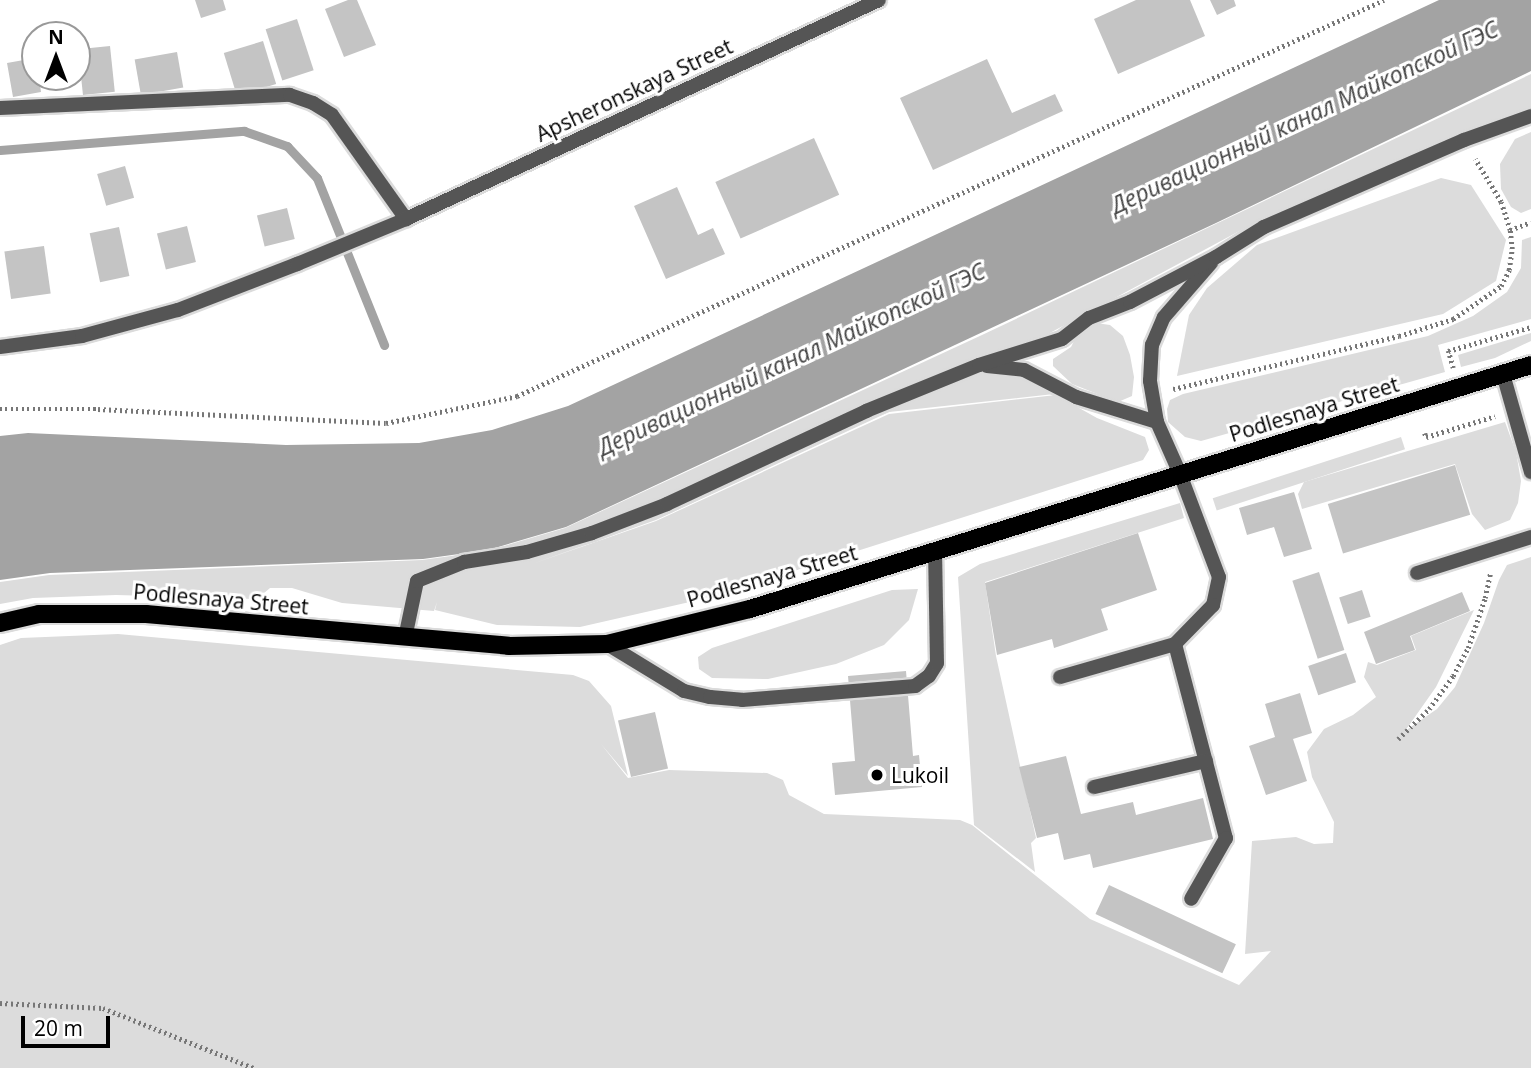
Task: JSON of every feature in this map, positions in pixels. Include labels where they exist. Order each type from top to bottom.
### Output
[{"type":"main road","name":"Podlesnaya Street","points":[[0,623],[39,614],[146,614],[509,646],[607,644],[750,609],[1531,365]]},
{"type":"street","name":"Apsheronskaya Street","points":[[0,347],[82,336],[178,310],[297,264],[406,219],[879,0]]},
{"type":"street","points":[[0,108],[290,95],[313,103],[332,115],[406,219]]},
{"type":"street","points":[[405,638],[417,581],[464,562],[527,552],[592,533],[667,504],[866,411],[979,365],[1062,339],[1089,318],[1130,302],[1216,257],[1264,227],[1464,141],[1531,116]]},
{"type":"street","points":[[1060,677],[1175,644],[1213,605],[1219,577],[1157,422],[1152,394],[1152,345],[1164,317],[1216,257]]},
{"type":"street","points":[[979,365],[1024,370],[1076,397],[1157,422]]},
{"type":"street","points":[[1503,374],[1531,472]]},
{"type":"street","points":[[1417,573],[1531,537]]},
{"type":"street","points":[[607,644],[684,691],[710,697],[742,700],[915,686],[929,676],[937,663],[935,551]]},
{"type":"street","points":[[1175,644],[1226,838],[1191,899]]},
{"type":"street","points":[[1094,787],[1206,761]]},
{"type":"path","points":[[0,409],[98,409],[386,423],[517,396],[1384,0]]},
{"type":"path","points":[[1152,394],[1399,336],[1453,319],[1501,286],[1509,270],[1512,249],[1510,230],[1501,202],[1464,141]]},
{"type":"path","points":[[1510,230],[1531,222]]},
{"type":"path","points":[[1453,369],[1448,351],[1531,327]]},
{"type":"path","points":[[1425,433],[1426,437],[1513,410]]},
{"type":"path","points":[[1398,739],[1429,709],[1468,648],[1485,598],[1494,549]]},
{"type":"path","points":[[0,1003],[103,1008],[254,1068]]},
{"type":"shaded area","points":[[1531,74],[1531,109],[1477,127],[1245,228],[1048,334],[1000,350],[1006,371],[1054,394],[889,412],[656,520],[532,564],[656,521],[889,414],[1056,395],[1097,418],[1145,437],[1149,450],[1143,460],[716,596],[580,627],[497,625],[435,610],[437,602],[434,611],[342,603],[292,588],[270,588],[257,599],[116,595],[33,598],[0,604],[0,582],[49,575],[422,560],[487,551],[565,528],[982,335]]},
{"type":"shaded area","points":[[1531,132],[1531,209],[1521,213],[1511,207],[1501,189],[1500,164],[1515,139]]},
{"type":"shaded area","points":[[1441,178],[1471,185],[1506,240],[1496,281],[1443,314],[1177,376],[1189,315],[1207,288],[1257,245]]},
{"type":"shaded area","points":[[1531,237],[1531,319],[1438,345],[1445,372],[1201,441],[1185,437],[1168,422],[1167,409],[1170,400],[1183,394],[1428,336],[1473,316],[1507,292],[1521,268],[1522,240]]},
{"type":"shaded area","points":[[1096,323],[1110,325],[1123,336],[1130,355],[1134,377],[1132,396],[1118,402],[1072,384],[1053,366],[1053,359],[1071,347],[1077,335]]},
{"type":"shaded area","points":[[1531,333],[1531,341],[1495,358],[1461,367],[1458,355]]},
{"type":"shaded area","points":[[1505,422],[1516,452],[1521,481],[1518,503],[1510,520],[1485,530],[1472,514],[1455,464],[1302,509],[1298,494],[1304,482]]},
{"type":"shaded area","points":[[1401,437],[1405,449],[1217,511],[1213,498]]},
{"type":"shaded area","points":[[1180,503],[1184,518],[985,582],[996,656],[1036,838],[1031,843],[1035,872],[974,825],[958,577],[980,564]]},
{"type":"shaded area","points":[[1531,557],[1531,1068],[0,1068],[0,645],[21,638],[118,634],[573,675],[589,681],[611,706],[628,776],[601,744],[628,778],[669,770],[767,773],[783,780],[789,795],[824,814],[960,820],[972,825],[1090,919],[1239,985],[1271,951],[1245,954],[1252,841],[1296,837],[1314,844],[1333,843],[1334,822],[1312,777],[1307,752],[1324,729],[1353,715],[1376,697],[1364,677],[1368,662],[1377,665],[1416,650],[1411,636],[1474,610],[1436,687],[1405,731],[1437,709],[1455,687],[1507,565]]},
{"type":"shaded area","points":[[918,589],[909,620],[884,645],[836,664],[768,679],[712,678],[699,669],[698,657],[712,648],[892,590]]},
{"type":"water","name":"Деривационный канал Майкопской ГЭС","points":[[1439,0],[1531,0],[1531,71],[1216,223],[566,527],[488,550],[423,559],[50,573],[0,580],[0,436],[28,433],[286,445],[419,443],[492,430],[568,406]]},
{"type":"building","points":[[195,0],[223,0],[226,10],[201,18]]},
{"type":"building","points":[[348,0],[357,0],[376,45],[344,57],[325,9]]},
{"type":"building","points":[[1136,0],[1190,0],[1205,36],[1118,74],[1094,19]]},
{"type":"building","points":[[1210,0],[1234,0],[1236,6],[1217,15]]},
{"type":"building","points":[[297,19],[314,70],[282,81],[266,29]]},
{"type":"building","points":[[263,41],[276,84],[237,96],[224,53]]},
{"type":"building","points":[[110,46],[115,92],[83,95],[83,91],[91,91],[91,48]]},
{"type":"building","points":[[177,52],[183,87],[141,95],[135,59]]},
{"type":"building","points":[[987,59],[1012,113],[1055,94],[1063,111],[933,170],[900,98]]},
{"type":"building","points":[[21,60],[21,91],[41,92],[13,97],[7,63]]},
{"type":"building","points":[[814,138],[839,195],[741,239],[715,182]]},
{"type":"building","points":[[125,166],[134,198],[106,206],[97,174]]},
{"type":"building","points":[[677,187],[698,235],[713,228],[725,254],[666,279],[634,206]]},
{"type":"building","points":[[287,208],[295,239],[265,247],[257,215]]},
{"type":"building","points":[[187,226],[196,262],[166,269],[157,233]]},
{"type":"building","points":[[119,227],[129,276],[100,282],[90,233]]},
{"type":"building","points":[[44,246],[51,294],[11,299],[4,252]]},
{"type":"building","points":[[1455,465],[1470,515],[1343,554],[1328,504]]},
{"type":"building","points":[[1294,492],[1312,549],[1284,557],[1274,527],[1247,535],[1239,508]]},
{"type":"building","points":[[1138,533],[1157,590],[1101,609],[1108,630],[1054,648],[1052,639],[997,655],[985,583]]},
{"type":"building","points":[[1319,572],[1344,650],[1318,659],[1292,581]]},
{"type":"building","points":[[1362,590],[1371,617],[1348,624],[1339,597]]},
{"type":"building","points":[[1462,592],[1470,611],[1410,636],[1415,650],[1376,664],[1364,632]]},
{"type":"building","points":[[1346,653],[1356,682],[1318,695],[1308,666]]},
{"type":"building","points":[[906,671],[913,756],[919,755],[922,787],[835,795],[832,763],[855,761],[848,676]]},
{"type":"building","points":[[1300,693],[1312,733],[1293,739],[1307,781],[1266,795],[1249,746],[1275,737],[1265,704]]},
{"type":"building","points":[[655,712],[668,769],[631,777],[618,721]]},
{"type":"building","points":[[1066,756],[1081,814],[1133,802],[1136,815],[1203,798],[1213,839],[1093,868],[1090,854],[1064,860],[1058,833],[1037,838],[1019,767]]},
{"type":"building","points":[[1109,885],[1236,944],[1222,973],[1095,914]]},
{"type":"waterway","points":[[0,150],[244,131],[287,146],[317,178],[384,345]]},
{"type":"place","name":"Lukoil","points":[[877,775]]}]
